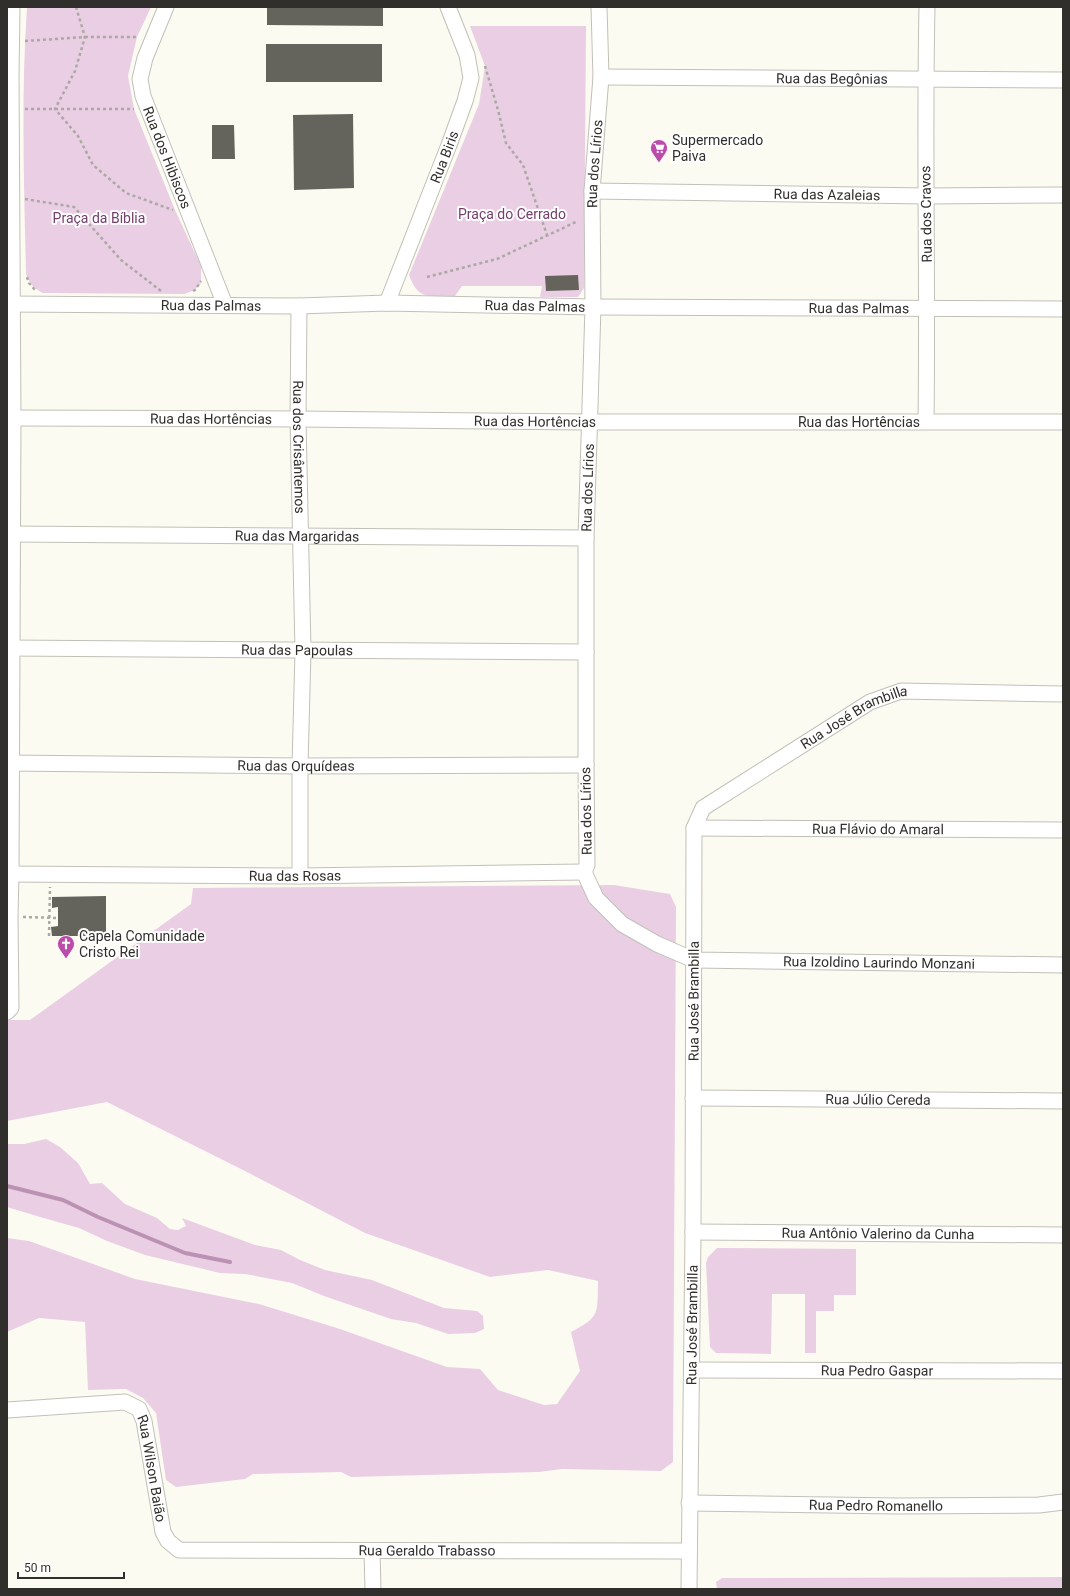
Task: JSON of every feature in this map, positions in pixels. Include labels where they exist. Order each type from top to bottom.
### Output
[{"type":"street","points":[[7,1012],[11,1008],[9,874],[9,77],[12,7]]},
{"type":"street","name":"Rua dos Hibiscos","points":[[166,7],[146,58],[140,79],[143,96],[225,306]]},
{"type":"street","name":"Rua Biris","points":[[387,303],[449,145],[465,101],[471,78],[467,55],[448,7]]},
{"type":"street","name":"Rua dos Lírios","points":[[584,872],[587,865],[586,538],[592,307],[592,191],[601,77],[599,7]]},
{"type":"street","name":"Rua dos Cravos","points":[[926,421],[928,309],[926,196],[927,7]]},
{"type":"street","name":"Rua das Begônias","points":[[601,77],[1063,80]]},
{"type":"street","name":"Rua das Azaleias","points":[[592,191],[926,196],[1063,195]]},
{"type":"street","name":"Rua das Palmas","points":[[10,304],[300,306],[387,303],[592,307],[1063,309]]},
{"type":"street","name":"Rua dos Crisântemos","points":[[300,306],[298,419],[303,651],[300,766],[300,876]]},
{"type":"street","name":"Rua das Hortências","points":[[10,418],[590,422],[1063,422]]},
{"type":"street","name":"Rua das Margaridas","points":[[10,534],[586,538]]},
{"type":"street","name":"Rua das Papoulas","points":[[10,648],[586,652]]},
{"type":"street","name":"Rua José Brambilla","points":[[689,1589],[688,1551],[693,1232],[694,828],[703,808],[870,702],[901,690],[1063,694]]},
{"type":"street","name":"Rua das Orquídeas","points":[[9,763],[300,766],[586,765]]},
{"type":"street","name":"Rua Flávio do Amaral","points":[[694,828],[1063,830]]},
{"type":"street","points":[[584,872],[596,898],[622,924],[657,944],[694,960]]},
{"type":"street","name":"Rua das Rosas","points":[[9,874],[300,876],[584,872]]},
{"type":"street","name":"Rua Izoldino Laurindo Monzani","points":[[694,960],[1063,965]]},
{"type":"street","name":"Rua Júlio Cereda","points":[[693,1098],[1063,1101]]},
{"type":"street","name":"Rua Antônio Valerino da Cunha","points":[[693,1232],[1063,1235]]},
{"type":"street","name":"Rua Pedro Gaspar","points":[[692,1370],[1063,1371]]},
{"type":"street","name":"Rua Wilson Baião","points":[[7,1410],[125,1402],[138,1409],[144,1421],[163,1532],[168,1541]]},
{"type":"street","name":"Rua Pedro Romanello","points":[[689,1503],[897,1506],[1031,1505],[1063,1502]]},
{"type":"street","name":"Rua Geraldo Trabasso","points":[[168,1541],[179,1550],[688,1551]]},
{"type":"street","points":[[372,1550],[373,1589]]},
{"type":"path","points":[[55,108],[75,71],[85,37],[76,7]]},
{"type":"path","points":[[136,43],[140,31]]},
{"type":"path","points":[[25,34],[25,41],[85,37],[137,37]]},
{"type":"path","points":[[485,66],[506,143],[523,165],[547,235]]},
{"type":"path","points":[[133,101],[137,116]]},
{"type":"path","points":[[55,108],[78,136],[93,165],[126,193],[175,210],[172,203]]},
{"type":"path","points":[[23,116],[23,109],[134,109]]},
{"type":"path","points":[[24,206],[24,198],[74,207],[121,260],[165,294],[157,294]]},
{"type":"path","points":[[427,277],[497,260],[584,218]]},
{"type":"path","points":[[26,274],[29,283],[38,291]]},
{"type":"path","points":[[190,292],[195,290],[201,283],[201,277]]},
{"type":"path","points":[[49,936],[50,875]]},
{"type":"path","points":[[10,916],[57,918]]},
{"type":"green space","name":"Praça da Bíblia","points":[[27,7],[151,7],[137,37],[128,76],[134,109],[175,210],[201,266],[201,283],[195,290],[184,294],[43,293],[34,287],[29,280],[26,274],[24,140],[24,74]]},
{"type":"green space","name":"Praça do Cerrado","points":[[470,26],[586,26],[584,288],[578,297],[540,297],[542,286],[462,286],[455,296],[432,296],[421,293],[417,290],[409,275],[479,104],[485,66]]},
{"type":"green space","points":[[614,885],[670,894],[676,907],[673,1462],[661,1471],[562,1469],[539,1472],[351,1477],[341,1472],[253,1474],[245,1479],[176,1487],[166,1480],[156,1413],[143,1398],[126,1389],[88,1390],[85,1322],[39,1318],[7,1332],[7,1238],[29,1241],[135,1279],[259,1304],[340,1329],[447,1367],[480,1369],[498,1390],[544,1405],[557,1404],[580,1371],[571,1332],[588,1322],[595,1313],[598,1301],[598,1281],[548,1270],[490,1277],[365,1233],[107,1102],[7,1121],[7,1020],[30,1020],[191,904],[193,888]]},
{"type":"green space","points":[[46,1139],[60,1147],[78,1163],[90,1184],[102,1183],[125,1204],[157,1218],[170,1229],[178,1230],[186,1226],[182,1218],[255,1245],[281,1250],[300,1260],[325,1270],[372,1280],[444,1308],[477,1311],[483,1316],[484,1329],[475,1333],[448,1334],[416,1323],[391,1319],[324,1296],[292,1283],[245,1274],[220,1273],[145,1255],[107,1241],[79,1228],[7,1207],[7,1144],[24,1144]]},
{"type":"green space","points":[[717,1248],[856,1249],[856,1295],[834,1295],[834,1311],[816,1311],[816,1353],[805,1353],[805,1294],[772,1294],[771,1354],[716,1353],[710,1347],[706,1263],[708,1257]]},
{"type":"green space","points":[[1063,1577],[1063,1589],[717,1589],[716,1582],[722,1578]]},
{"type":"building","points":[[267,7],[383,7],[383,26],[267,25]]},
{"type":"building","points":[[266,44],[382,44],[382,82],[266,82]]},
{"type":"building","points":[[353,114],[354,188],[294,190],[293,115]]},
{"type":"building","points":[[212,125],[234,125],[235,159],[212,159]]},
{"type":"building","points":[[578,275],[579,290],[546,291],[545,276]]},
{"type":"building","points":[[106,896],[106,936],[52,936],[51,927],[58,926],[58,907],[52,908],[52,897]]},
{"type":"waterway","points":[[7,1186],[63,1200],[98,1217],[185,1253],[230,1262]]},
{"type":"place","name":"Supermercado Paiva","points":[[659,163]]},
{"type":"place","name":"Capela Comunidade Cristo Rei","points":[[66,959]]}]
